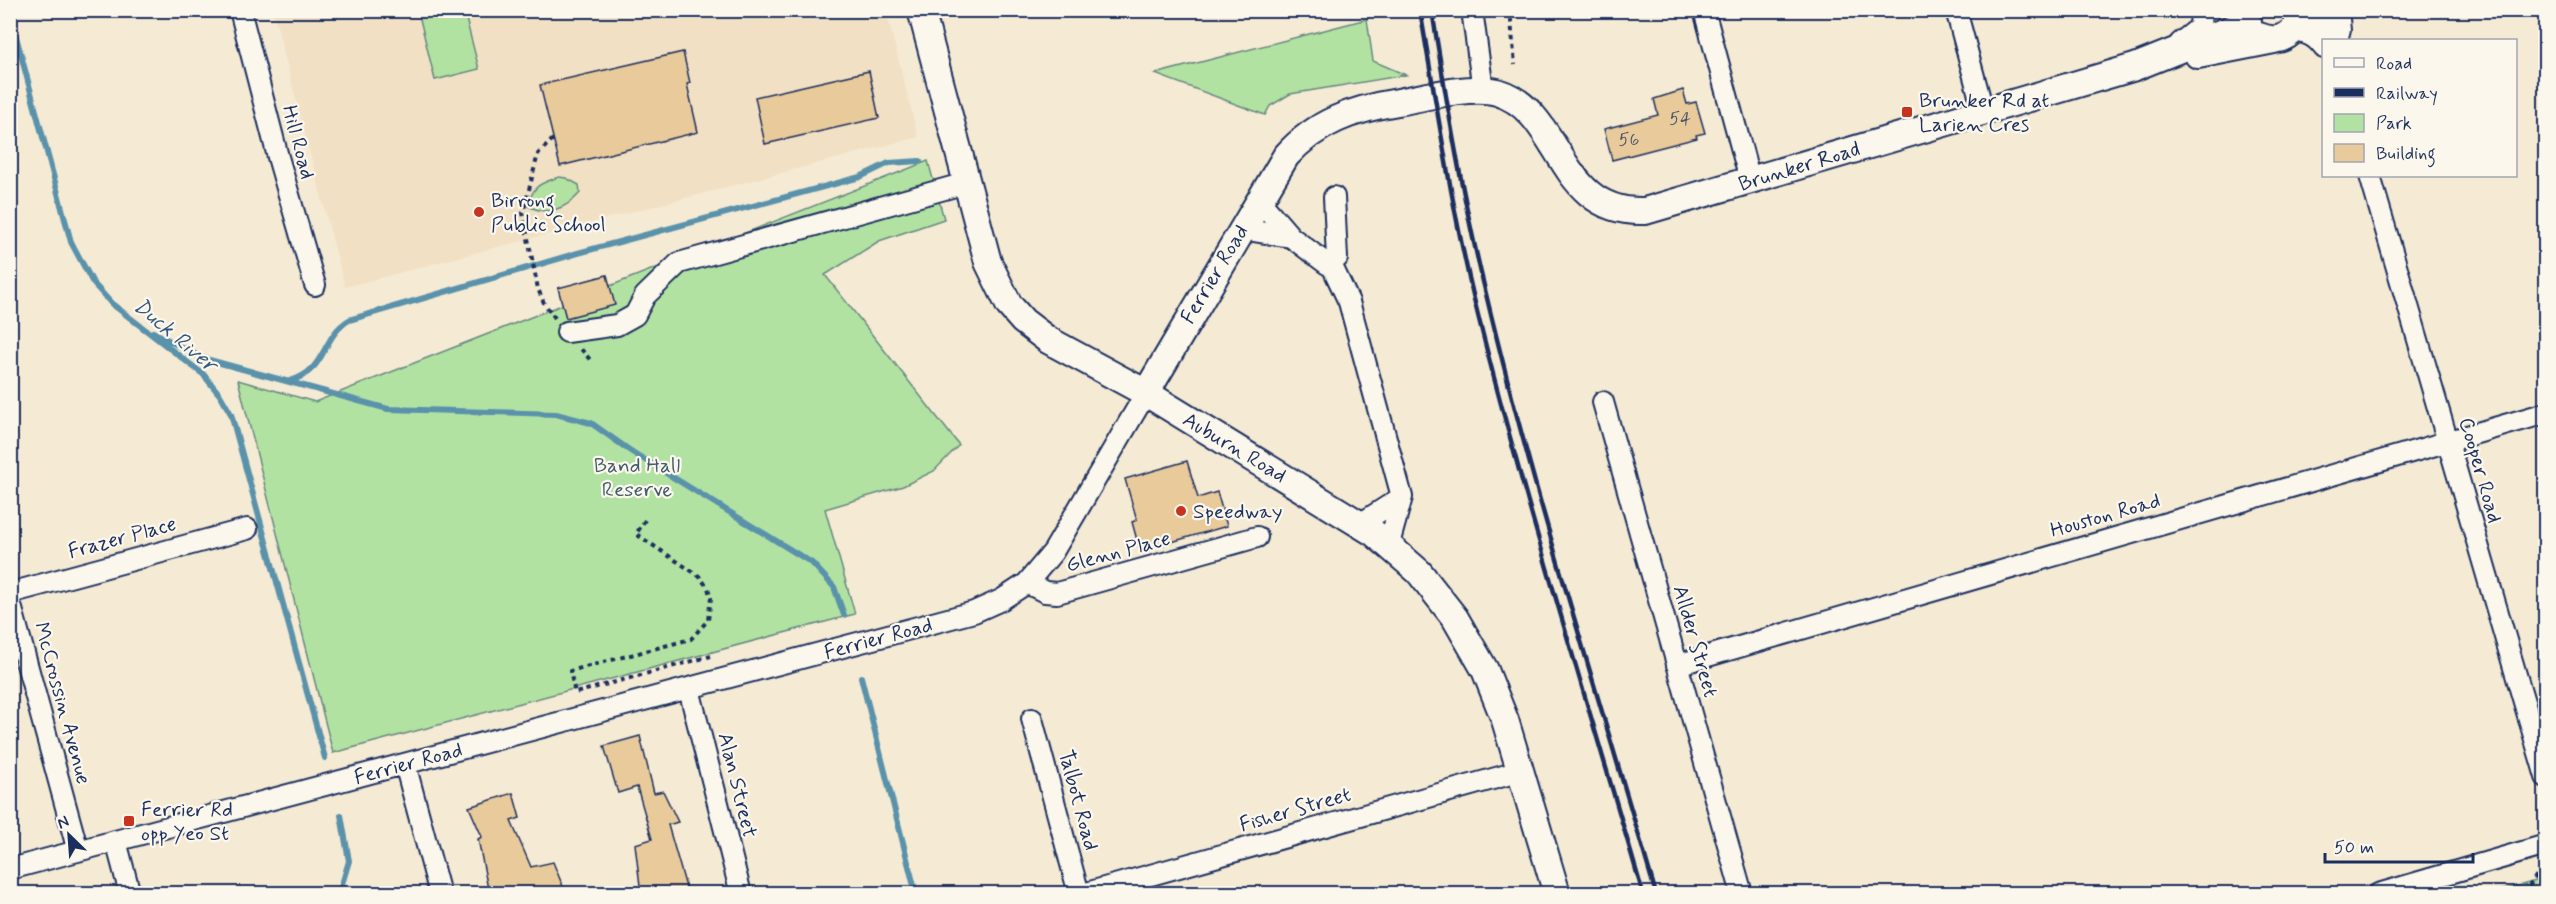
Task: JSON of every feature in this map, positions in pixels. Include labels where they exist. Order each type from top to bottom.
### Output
[{"type":"main road","name":"Auburn Road","points":[[925,11],[966,183],[988,262],[997,285],[1009,305],[1023,321],[1048,340],[1146,393],[1360,524],[1389,544],[1431,587],[1473,646],[1501,710],[1557,894]]},
{"type":"main road","name":"Brunker Road","points":[[2135,67],[2216,36],[2244,15]]},
{"type":"main road","points":[[2244,15],[2258,36],[2292,23]]},
{"type":"main road","name":"Brunker Road","points":[[1495,93],[1536,120],[1575,180],[1592,196],[1613,207],[1645,212],[1983,110],[2292,23]]},
{"type":"main road","name":"Ferrier Road","points":[[1146,393],[1241,229],[1286,156],[1299,142],[1337,117],[1384,104],[1495,93]]},
{"type":"street","name":"Hill Road","points":[[240,10],[278,157],[315,285]]},
{"type":"street","points":[[1472,10],[1495,93]]},
{"type":"street","points":[[1704,10],[1750,180]]},
{"type":"street","points":[[1956,10],[1983,110]]},
{"type":"street","points":[[2135,67],[2196,33],[2200,27],[2201,10]]},
{"type":"street","points":[[2335,39],[2340,29],[2338,10]]},
{"type":"street","points":[[2292,23],[2319,18],[2334,39]]},
{"type":"street","points":[[2292,23],[2318,40],[2322,45]]},
{"type":"street","name":"Cooper Road","points":[[2370,177],[2546,777]]},
{"type":"street","points":[[567,332],[617,325],[635,315],[645,296],[679,263],[966,183]]},
{"type":"street","points":[[1332,264],[1337,258],[1334,197]]},
{"type":"street","points":[[1259,200],[1291,237],[1328,264],[1332,264]]},
{"type":"street","points":[[1241,229],[1291,237]]},
{"type":"street","points":[[1332,264],[1350,302],[1402,497],[1389,544]]},
{"type":"street","name":"Ferrier Road","points":[[10,869],[974,612],[1001,600],[1027,583],[1053,552],[1146,393]]},
{"type":"street","name":"Allder Street","points":[[1603,402],[1742,894]]},
{"type":"street","name":"Houston Road","points":[[1677,665],[2546,412]]},
{"type":"street","points":[[1360,524],[1402,497]]},
{"type":"street","name":"Frazer Place","points":[[10,592],[247,529]]},
{"type":"street","name":"Glenn Place","points":[[1027,583],[1045,592],[1057,593],[1257,537]]},
{"type":"street","name":"McCrossin Avenue","points":[[10,602],[78,851]]},
{"type":"street","name":"Alan Street","points":[[689,689],[741,894]]},
{"type":"street","name":"Talbot Road","points":[[1032,719],[1081,894]]},
{"type":"street","points":[[405,764],[440,894]]},
{"type":"street","name":"Fisher Street","points":[[1081,894],[1521,771]]},
{"type":"street","points":[[116,841],[130,894]]},
{"type":"street","points":[[2378,894],[2545,854]]},
{"type":"path","points":[[1510,10],[1515,65]]},
{"type":"path","points":[[538,289],[523,213],[538,154],[555,136]]},
{"type":"path","points":[[645,520],[636,534],[699,576],[708,588],[711,598],[708,620],[691,639],[570,671],[576,693],[711,656]]},
{"type":"path","points":[[2524,894],[2545,854]]},
{"type":"shaded area","name":"Birrong Public School","points":[[273,11],[886,11],[918,137],[345,287]]},
{"type":"green space","points":[[418,11],[464,11],[479,69],[435,80]]},
{"type":"green space","points":[[1367,19],[1373,61],[1406,75],[1290,94],[1270,106],[1265,115],[1155,74]]},
{"type":"green space","name":"Band Hall Reserve","points":[[928,161],[944,219],[879,241],[825,275],[959,445],[934,471],[903,486],[825,509],[855,614],[333,753],[238,380],[315,402]]},
{"type":"green space","points":[[559,177],[579,185],[580,193],[575,199],[556,209],[542,210],[528,206],[538,186]]},
{"type":"green space","points":[[2543,879],[2545,893],[2493,893]]},
{"type":"building","points":[[683,52],[690,83],[687,84],[698,132],[560,166],[540,85]]},
{"type":"building","points":[[869,71],[879,118],[765,144],[755,97]]},
{"type":"building","points":[[1683,90],[1687,104],[1696,102],[1705,133],[1696,135],[1697,138],[1612,160],[1604,129],[1658,115],[1654,99]]},
{"type":"building","points":[[607,275],[615,305],[566,318],[558,288]]},
{"type":"building","name":"Speedway","points":[[1187,461],[1198,498],[1217,492],[1227,526],[1140,551],[1132,522],[1137,520],[1125,479]]},
{"type":"building","points":[[640,736],[654,793],[663,791],[678,822],[668,825],[688,894],[641,894],[635,844],[652,839],[637,787],[618,793],[604,746]]},
{"type":"building","points":[[513,793],[520,818],[511,821],[531,867],[553,862],[566,894],[489,894],[478,839],[482,837],[469,807]]},
{"type":"waterway","name":"Duck River","points":[[10,14],[71,242],[93,283],[111,303],[203,374],[220,395],[231,414],[325,758]]},
{"type":"waterway","points":[[290,381],[302,376],[318,362],[333,336],[349,320],[578,253],[860,177],[889,163],[920,161]]},
{"type":"waterway","points":[[153,332],[202,358],[388,409],[556,414],[591,423],[632,452],[812,563],[834,587],[844,615]]},
{"type":"waterway","points":[[861,677],[916,894]]},
{"type":"waterway","name":"Duck River","points":[[339,894],[349,861],[341,815]]},
{"type":"railway","points":[[1420,10],[1451,191],[1474,299],[1534,523],[1643,894]]},
{"type":"railway","points":[[1432,10],[1463,188],[1505,370],[1546,520],[1656,894]]},
{"type":"place","name":"Brunker Rd at Larien Cres","points":[[1907,112]]},
{"type":"place","name":"Birrong Public School","points":[[479,212]]},
{"type":"place","name":"Speedway","points":[[1181,511]]},
{"type":"place","name":"Ferrier Rd opp Yeo St","points":[[129,821]]}]
